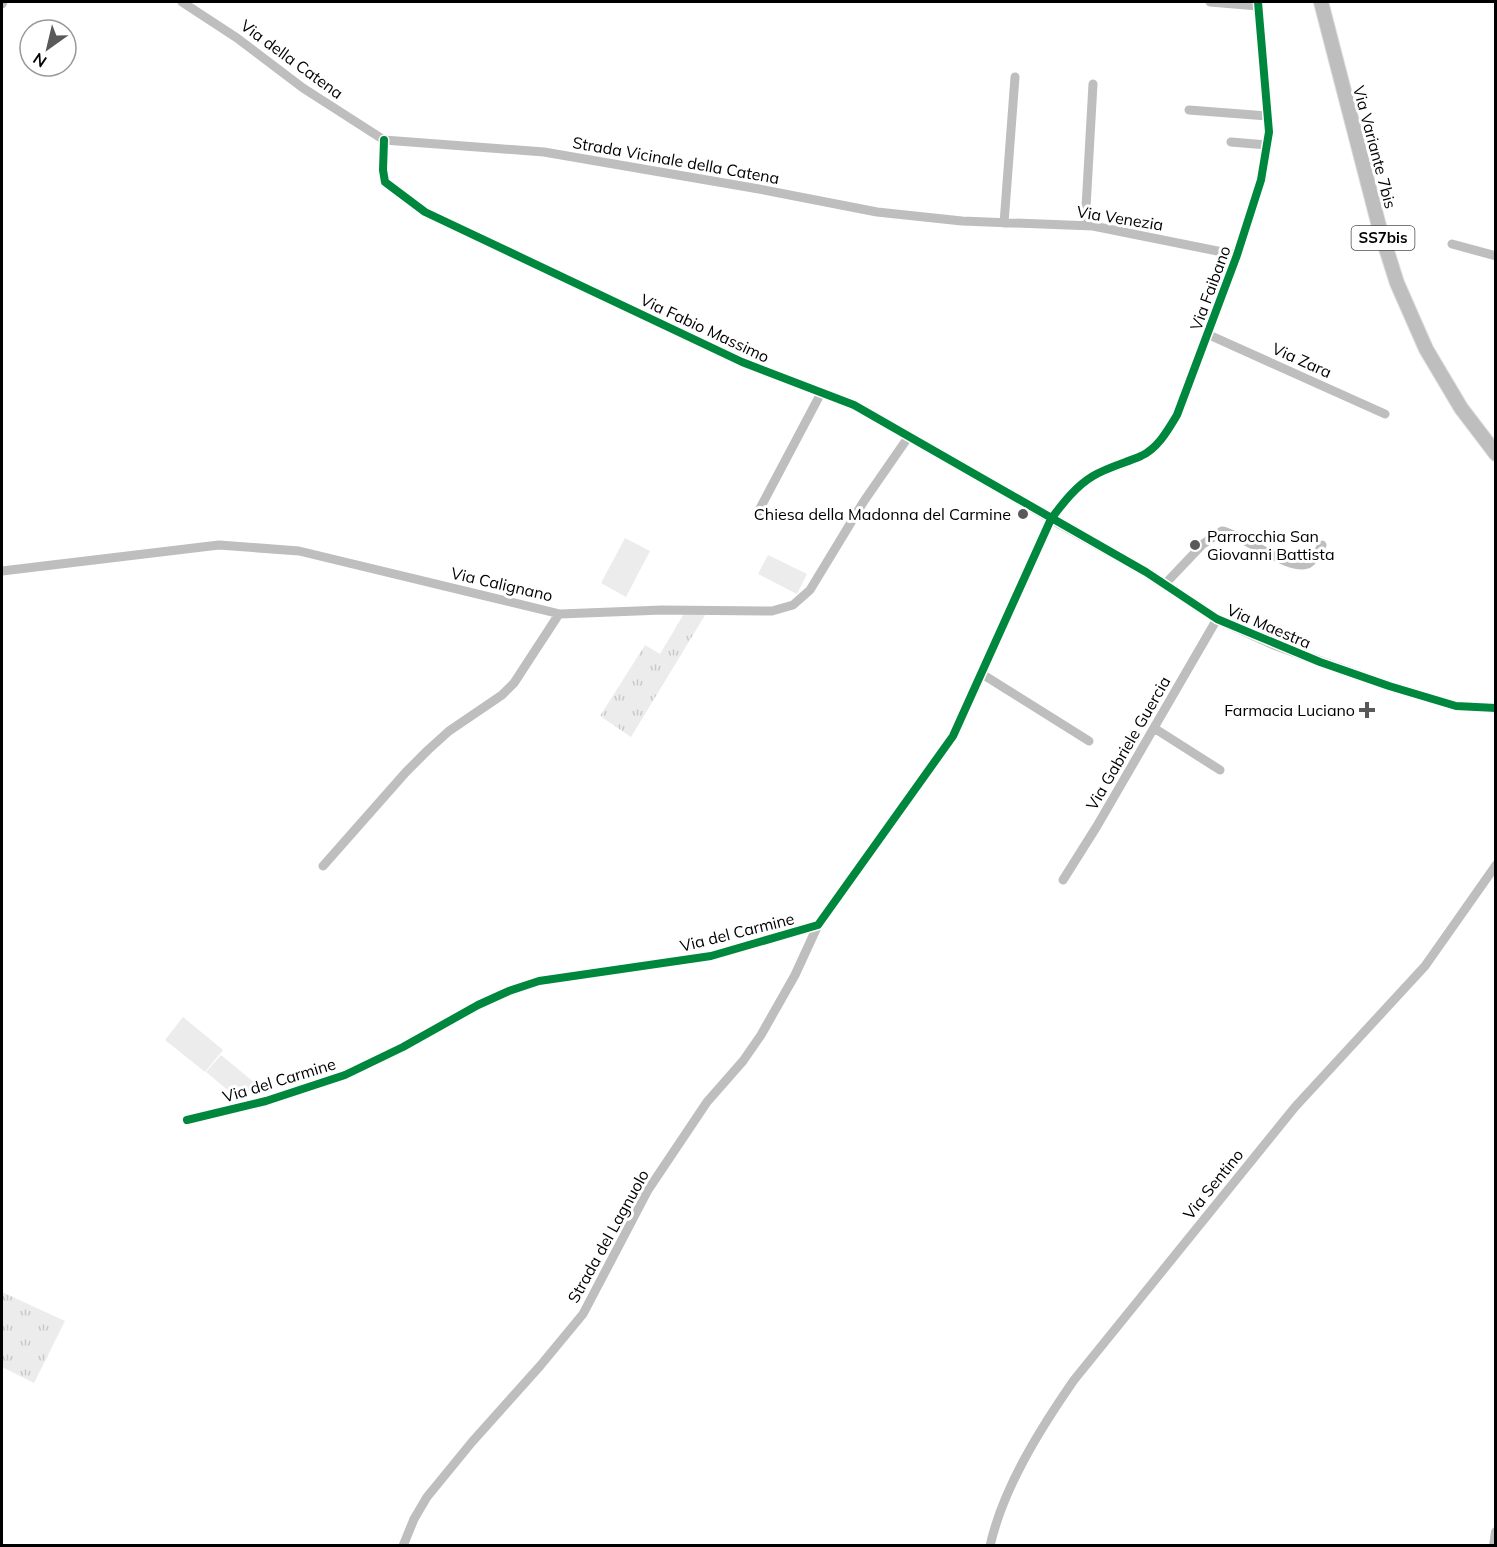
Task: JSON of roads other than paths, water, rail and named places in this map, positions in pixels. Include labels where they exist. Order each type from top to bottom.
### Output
[{"type":"main road","name":"Via Variante 7bis","points":[[1321,2],[1379,226],[1397,283],[1426,349],[1461,408],[1496,454]]},
{"type":"street","name":"Via della Catena","points":[[182,2],[237,38],[303,88],[384,140]]},
{"type":"street","points":[[1210,2],[1258,4]]},
{"type":"street","name":"Via Faibano","points":[[1051,519],[1071,495],[1093,476],[1122,462],[1142,456],[1152,448],[1165,434],[1177,415],[1237,255],[1261,180],[1269,132],[1258,4]]},
{"type":"street","points":[[1004,223],[1015,77]]},
{"type":"street","points":[[1085,225],[1093,84]]},
{"type":"street","points":[[1189,110],[1267,116]]},
{"type":"street","name":"Strada Vicinale della Catena","points":[[384,140],[544,152],[759,189],[850,208],[962,221]]},
{"type":"street","name":"Via Fabio Massimo","points":[[384,140],[385,182],[424,212],[742,362],[854,405],[1051,519]]},
{"type":"street","points":[[1231,142],[1267,145]]},
{"type":"street","name":"Via Venezia","points":[[962,221],[1085,225],[1237,255]]},
{"type":"street","points":[[1452,244],[1496,256]]},
{"type":"street","name":"Via Zara","points":[[1207,334],[1385,414]]},
{"type":"street","points":[[757,514],[821,393]]},
{"type":"street","name":"Via Calignano","points":[[2,571],[219,545],[262,547],[299,551],[559,614],[662,610],[772,611],[793,605],[805,596],[870,491],[909,436]]},
{"type":"street","name":"Via Maestra","points":[[1051,519],[1165,584],[1217,619],[1309,658],[1389,686],[1456,706],[1496,708]]},
{"type":"street","name":"Via del Carmine","points":[[186,1120],[266,1101],[345,1075],[385,1056],[478,1005],[538,981],[711,956],[818,925],[953,736],[1051,519]]},
{"type":"street","points":[[1165,584],[1203,544],[1222,531],[1236,535],[1295,564],[1311,562],[1322,545]]},
{"type":"street","points":[[322,866],[428,750],[449,731],[502,695],[514,683],[559,614]]},
{"type":"street","name":"Via Gabriele Guercia","points":[[1063,880],[1097,826],[1217,619]]},
{"type":"street","points":[[982,674],[1089,741]]},
{"type":"street","points":[[1154,728],[1220,770]]},
{"type":"street","name":"Via Sentino","points":[[990,1545],[1002,1503],[1051,1414],[1074,1380],[1295,1107],[1425,966],[1496,865]]},
{"type":"street","name":"Strada del Lagnuolo","points":[[403,1545],[414,1519],[432,1490],[583,1314],[648,1190],[707,1102],[743,1061],[761,1035],[795,975],[818,925]]},
{"type":"street","points":[[1494,1545],[1496,1532]]},
{"type":"place","name":"Chiesa della Madonna del Carmine","points":[[1023,514]]},
{"type":"place","name":"Parrocchia San Giovanni Battista","points":[[1195,545]]},
{"type":"place","name":"Farmacia Luciano","points":[[1367,710]]}]
